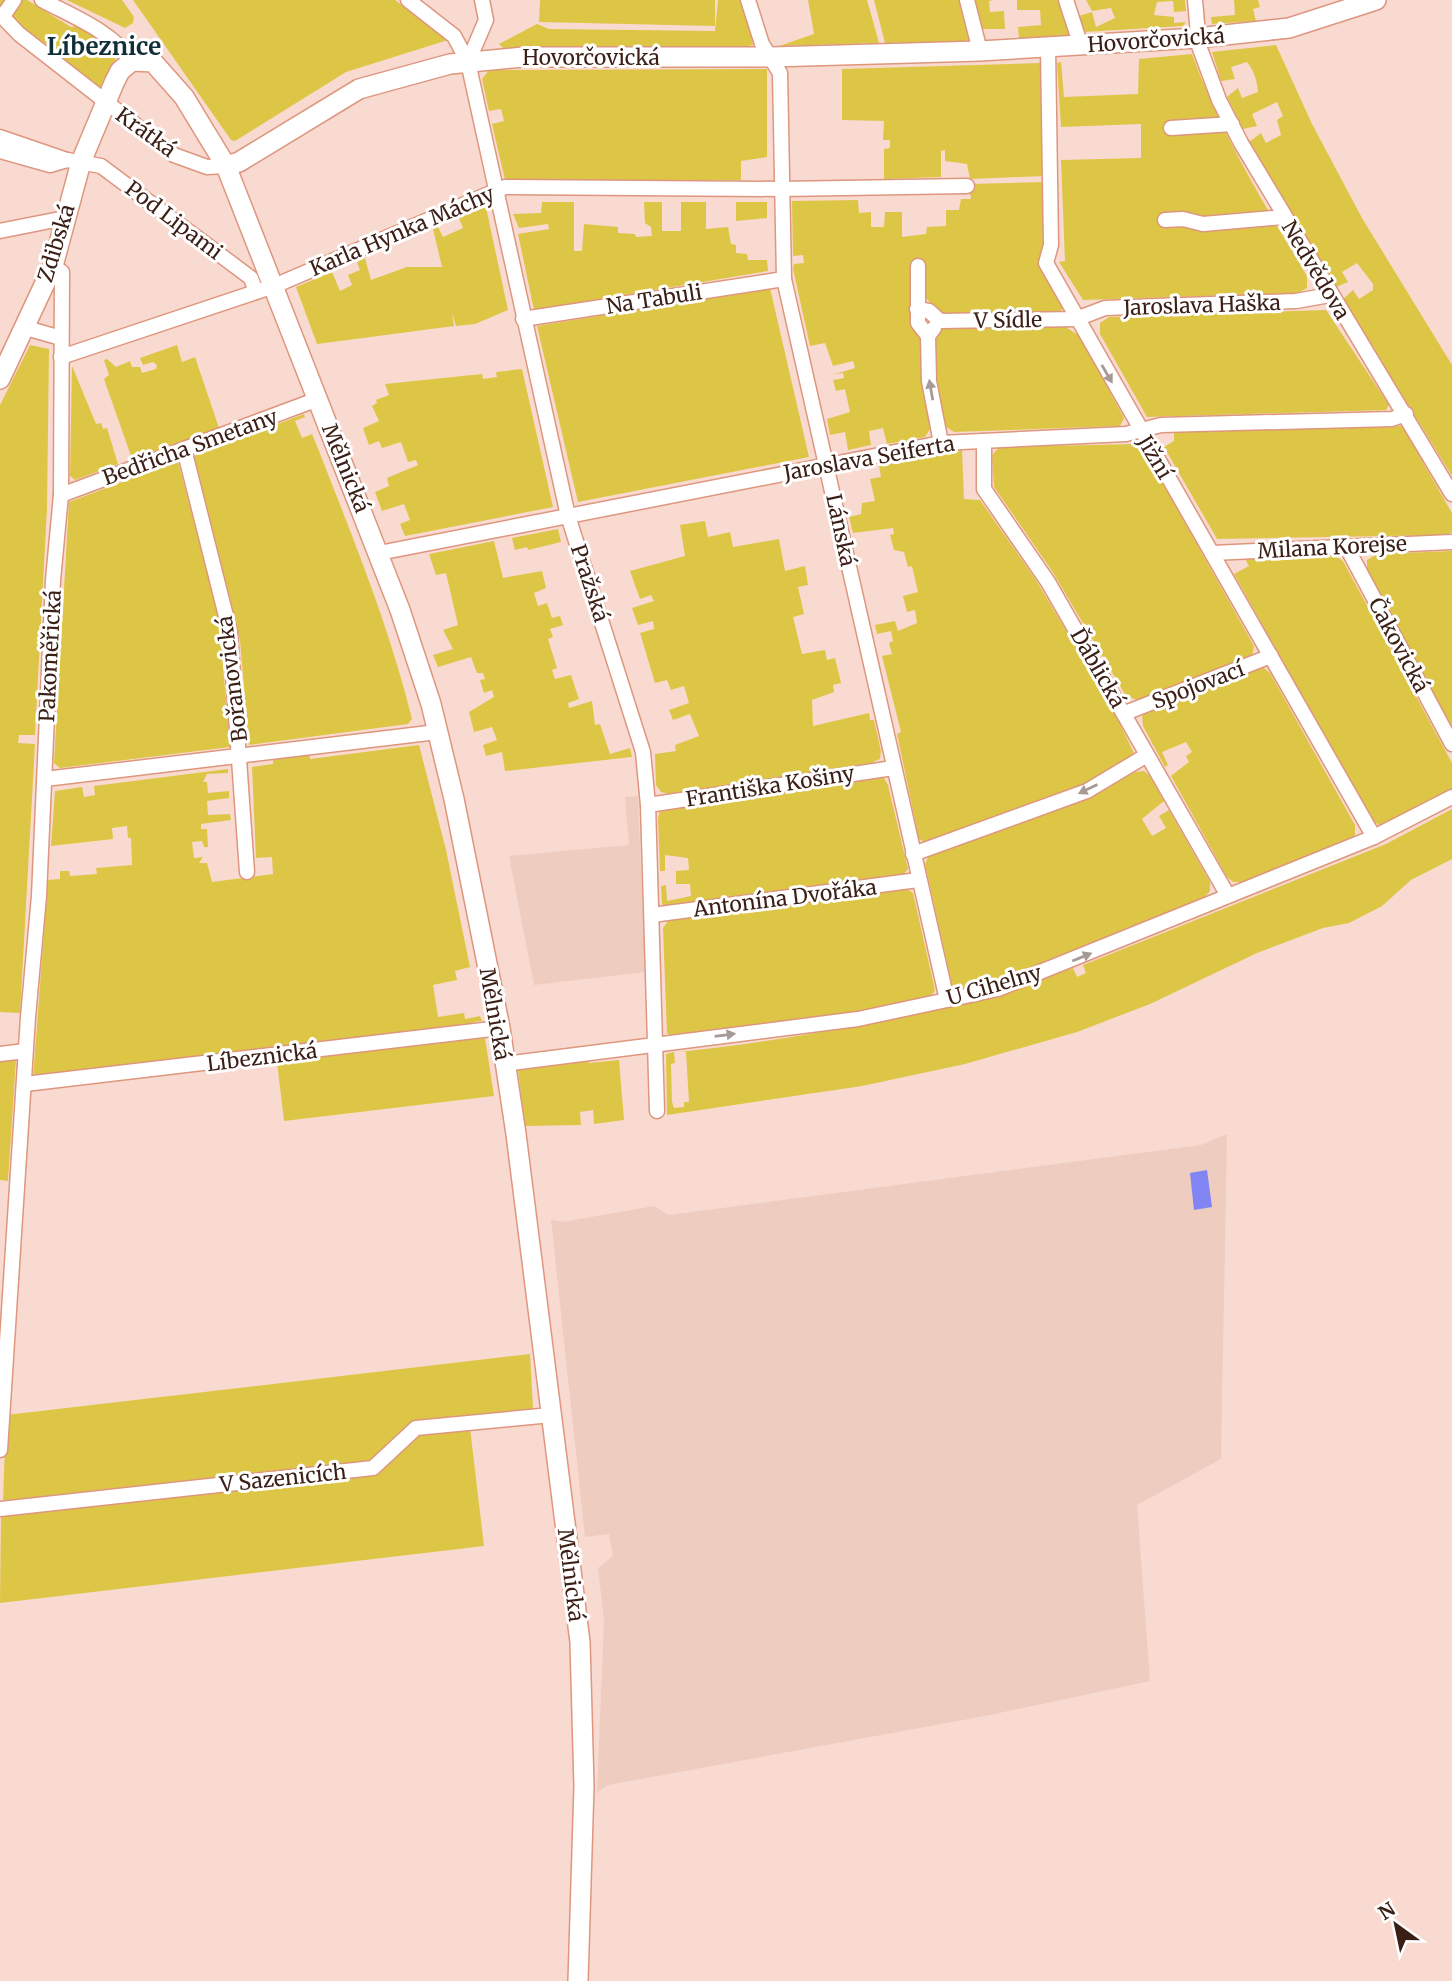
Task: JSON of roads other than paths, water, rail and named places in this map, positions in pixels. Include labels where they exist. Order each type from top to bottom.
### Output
[{"type":"main road","name":"Hovorčovická","points":[[226,166],[239,162],[359,89],[419,70],[468,62],[523,57],[771,57],[1082,46],[1289,28],[1376,0]]},
{"type":"main road","name":"Mělnická","points":[[132,61],[153,62],[184,97],[226,166],[265,289],[318,399],[379,553],[438,732],[500,1028],[580,1642],[584,1786],[578,1981]]},
{"type":"main road","name":"Zdibská","points":[[0,379],[6,354],[26,328],[53,265],[65,218],[74,161],[106,104],[120,71],[132,61]]},
{"type":"street","points":[[2,15],[14,0]]},
{"type":"street","points":[[42,0],[93,26],[120,45],[132,61]]},
{"type":"street","name":"Pražská","points":[[408,0],[454,36],[468,62],[568,516],[643,752],[648,805],[657,1111]]},
{"type":"street","points":[[468,62],[486,20],[482,0]]},
{"type":"street","name":"Lánská","points":[[748,0],[762,44],[780,73],[780,189],[784,279],[892,768],[947,1000]]},
{"type":"street","points":[[967,0],[980,51]]},
{"type":"street","points":[[1066,0],[1082,46]]},
{"type":"street","name":"Nedvědova","points":[[1195,0],[1197,38],[1231,124],[1330,295],[1406,414],[1452,494]]},
{"type":"street","name":"Krátká","points":[[2,15],[19,34],[174,155],[207,167],[226,166]]},
{"type":"street","name":"Jižní","points":[[1048,48],[1051,245],[1046,263],[1139,430],[1374,837]]},
{"type":"street","points":[[1171,128],[1231,124]]},
{"type":"street","name":"Pod Lipami","points":[[0,137],[74,161],[101,166],[265,289]]},
{"type":"street","points":[[0,151],[50,165],[74,161]]},
{"type":"street","name":"Karla Hynka Máchy","points":[[61,357],[265,289],[495,189],[967,186]]},
{"type":"street","points":[[1165,220],[1183,219],[1203,224],[1284,216]]},
{"type":"street","points":[[0,231],[65,218]]},
{"type":"street","name":"Pakoměřická","points":[[0,1450],[25,1051],[39,896],[53,580],[61,495],[61,338],[64,288],[60,268],[53,265]]},
{"type":"street","points":[[918,266],[918,323],[928,336],[929,382],[941,443]]},
{"type":"street","name":"Na Tabuli","points":[[523,319],[784,279]]},
{"type":"street","name":"Jaroslava Haška","points":[[1076,319],[1105,308],[1296,301],[1330,295]]},
{"type":"street","name":"V Sídle","points":[[917,309],[929,312],[940,321],[1076,319]]},
{"type":"street","points":[[928,336],[940,321]]},
{"type":"street","points":[[26,328],[61,338]]},
{"type":"street","name":"Bedřicha Smetany","points":[[61,495],[318,399]]},
{"type":"street","name":"Jaroslava Seiferta","points":[[379,553],[941,443],[1126,434],[1161,425],[1392,419],[1406,414]]},
{"type":"street","name":"Ďáblická","points":[[984,441],[984,489],[1048,582],[1227,894]]},
{"type":"street","name":"Bořanovická","points":[[184,449],[230,632],[241,756],[247,872]]},
{"type":"street","name":"Milana Korejse","points":[[1212,553],[1452,542]]},
{"type":"street","name":"Čakovická","points":[[1346,546],[1452,744]]},
{"type":"street","name":"Spojovací","points":[[1125,713],[1270,656]]},
{"type":"street","points":[[44,779],[438,732]]},
{"type":"street","points":[[912,854],[1087,791],[1147,755]]},
{"type":"street","name":"Františka Košiny","points":[[648,805],[892,768]]},
{"type":"street","name":"U Cihelny","points":[[505,1064],[858,1019],[998,989],[1069,962],[1227,894],[1374,837],[1452,797]]},
{"type":"street","name":"Antonína Dvořáka","points":[[652,915],[918,880]]},
{"type":"street","name":"Líbeznická","points":[[24,1084],[500,1028]]},
{"type":"street","points":[[0,1054],[25,1051]]},
{"type":"street","name":"V Sazenicích","points":[[0,1509],[373,1468],[415,1428],[551,1415]]},
{"type":"district","name":"Líbeznice","points":[[104,46]]}]
